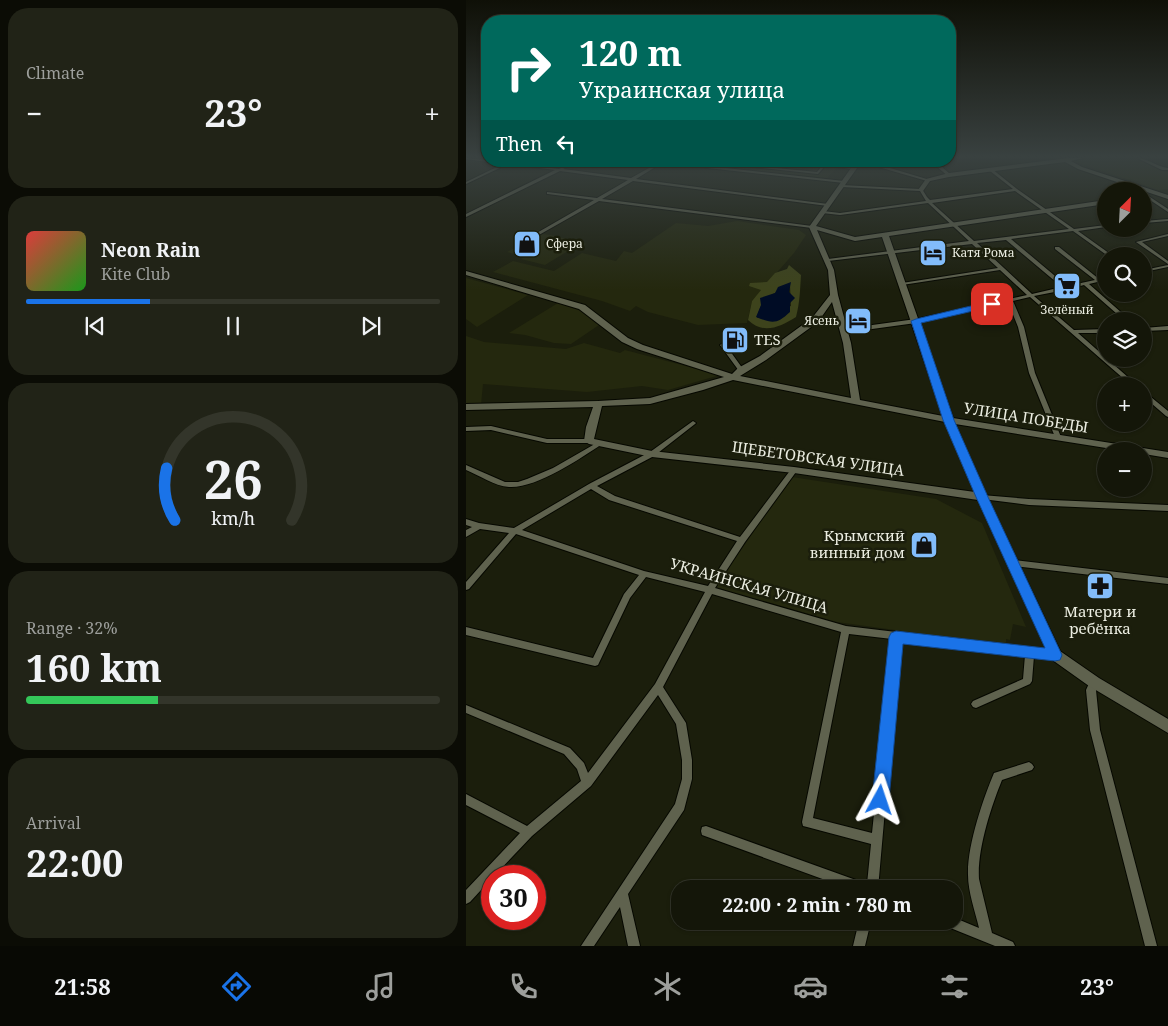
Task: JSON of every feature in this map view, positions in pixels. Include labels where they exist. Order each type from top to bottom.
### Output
[{"type":"main road","points":[[812,227],[831,202]]},
{"type":"main road","points":[[812,227],[855,238],[1097,204]]},
{"type":"main road","points":[[812,227],[828,260],[834,295],[847,343],[856,402]]},
{"type":"main road","points":[[885,235],[893,253],[949,420],[982,497],[1055,655]]},
{"type":"main road","name":"УЛИЦА ПОБЕДЫ","points":[[466,273],[574,304],[596,316],[625,340],[640,347],[737,373],[856,402],[949,420],[1168,455]]},
{"type":"main road","points":[[466,407],[598,404],[650,401],[672,396],[737,373],[763,358],[815,320],[834,295]]},
{"type":"main road","points":[[589,441],[598,404]]},
{"type":"main road","name":"ЩЕБЕТОВСКАЯ УЛИЦА","points":[[589,441],[652,454],[794,470],[982,497]]},
{"type":"main road","name":"УКРАИНСКАЯ УЛИЦА","points":[[1055,655],[1094,682],[1168,727]]},
{"type":"street","points":[[466,216],[494,202]]},
{"type":"street","points":[[530,239],[594,202]]},
{"type":"street","points":[[623,202],[812,227]]},
{"type":"street","points":[[799,202],[828,206]]},
{"type":"street","points":[[823,212],[840,214],[929,202]]},
{"type":"street","points":[[930,202],[1030,296],[1124,377]]},
{"type":"street","points":[[1033,202],[1098,247]]},
{"type":"street","points":[[1155,202],[1168,211]]},
{"type":"street","points":[[1152,221],[1168,220]]},
{"type":"street","points":[[828,260],[1097,227]]},
{"type":"street","points":[[1168,235],[1138,242],[1168,264]]},
{"type":"street","points":[[1007,238],[1067,289]]},
{"type":"street","points":[[1057,248],[1097,279]]},
{"type":"street","points":[[1152,269],[1168,264]]},
{"type":"street","points":[[902,284],[1000,269]]},
{"type":"street","points":[[843,331],[916,321],[1097,281]]},
{"type":"street","points":[[1086,284],[1118,312]]},
{"type":"street","points":[[1010,300],[1021,327],[1032,374],[1058,437]]},
{"type":"street","points":[[1152,329],[1168,328]]},
{"type":"street","points":[[1072,332],[1097,331]]},
{"type":"street","points":[[723,345],[737,373]]},
{"type":"street","points":[[1152,401],[1168,415]]},
{"type":"street","points":[[466,587],[515,531],[591,486],[652,454],[693,423]]},
{"type":"street","name":"ЩЕБЕТОВСКАЯ УЛИЦА","points":[[466,429],[490,428],[547,441],[589,441]]},
{"type":"street","points":[[466,467],[508,485],[523,483],[566,464],[600,443]]},
{"type":"street","points":[[466,898],[472,886],[528,832],[587,784],[658,687],[710,590],[742,540],[794,470]]},
{"type":"street","points":[[591,486],[612,498],[742,540]]},
{"type":"street","name":"ЩЕБЕТОВСКАЯ УЛИЦА","points":[[982,497],[1029,502],[1168,508]]},
{"type":"street","name":"УКРАИНСКАЯ УЛИЦА","points":[[466,522],[479,526],[515,531],[644,574],[710,590],[846,630],[1055,655]]},
{"type":"street","points":[[466,534],[479,526]]},
{"type":"street","points":[[1014,564],[1168,581]]},
{"type":"street","points":[[466,630],[595,662],[627,596],[644,574]]},
{"type":"street","points":[[846,630],[807,822],[877,840]]},
{"type":"street","points":[[873,880],[896,637]]},
{"type":"street","points":[[976,704],[1027,681],[1030,652]]},
{"type":"street","points":[[1094,682],[1091,690],[1095,730],[1151,946]]},
{"type":"street","points":[[587,946],[680,806],[688,779],[681,723],[658,687]]},
{"type":"street","points":[[466,710],[566,751],[581,766],[587,784]]},
{"type":"street","points":[[987,937],[973,874],[980,838],[991,794],[998,776],[1029,767]]},
{"type":"street","points":[[466,799],[528,832]]},
{"type":"street","points":[[706,831],[841,880]]},
{"type":"street","points":[[622,893],[634,946]]},
{"type":"street","points":[[963,927],[1009,946]]},
{"type":"street","points":[[859,946],[862,930]]},
{"type":"shaded area","points":[[737,221],[799,230],[806,235],[794,253],[752,301],[747,323],[698,325],[648,312],[636,306],[630,311],[602,301],[493,272],[513,261],[554,271],[582,253],[616,261],[624,251],[632,253],[676,223],[708,226]]},
{"type":"shaded area","points":[[543,234],[587,244],[573,248],[545,265],[521,259],[525,257],[507,252]]},
{"type":"shaded area","points":[[789,265],[801,275],[796,317],[772,328],[754,325],[748,320],[752,301],[761,290],[749,286],[750,283],[767,282],[775,273],[787,269]],"holes":[[[790,286],[791,306],[757,318],[762,305],[768,297]]]},
{"type":"shaded area","points":[[466,278],[528,295],[477,327],[466,319]]},
{"type":"shaded area","points":[[558,303],[587,313],[599,325],[571,344],[554,343],[525,335],[509,333]]},
{"type":"shaded area","points":[[466,336],[484,342],[566,349],[584,343],[620,353],[625,350],[720,375],[668,390],[642,386],[587,392],[483,384],[481,405],[466,405]]},
{"type":"shaded area","points":[[792,477],[936,499],[982,523],[1026,627],[1013,624],[1010,640],[1006,639],[1006,643],[931,635],[837,622],[715,587]]},
{"type":"water","points":[[791,282],[789,292],[795,298],[790,303],[790,312],[782,319],[774,322],[756,317],[761,305],[760,298],[775,293],[778,287]]},
{"type":"place","name":"Сфера","points":[[527,244]]},
{"type":"place","name":"Катя Рома","points":[[933,253]]},
{"type":"place","name":"Зелёный","points":[[1067,286]]},
{"type":"place","name":"Ясень","points":[[858,321]]},
{"type":"place","name":"TES","points":[[735,340]]},
{"type":"place","name":"Крымский винный дом","points":[[924,545]]},
{"type":"place","name":"Матери и ребёнка","points":[[1100,586]]},
{"type":"route","points":[[880,800],[896,637],[1055,655],[982,497],[949,420],[916,321],[992,304]]}]
